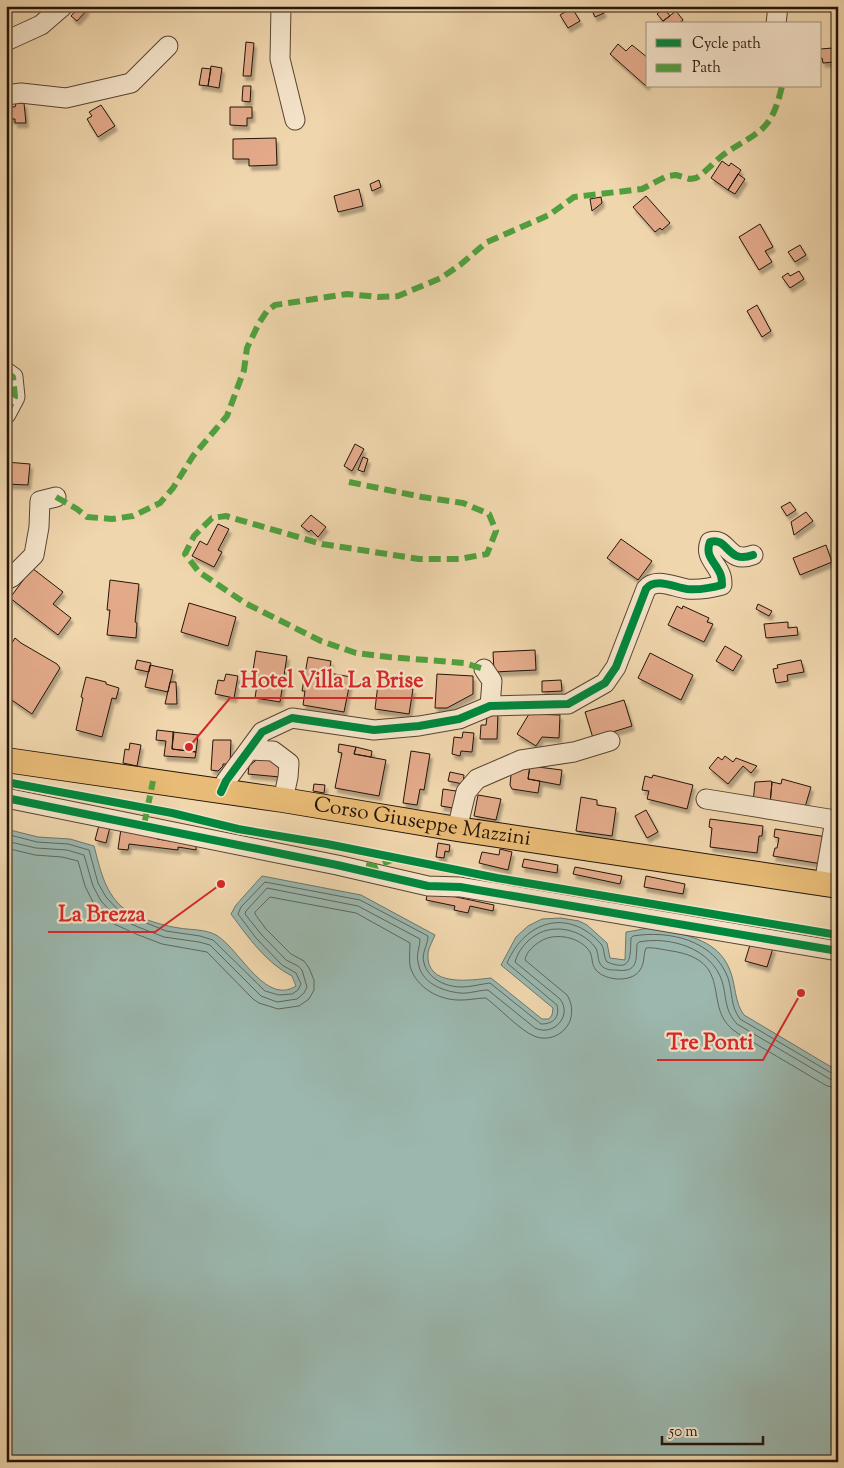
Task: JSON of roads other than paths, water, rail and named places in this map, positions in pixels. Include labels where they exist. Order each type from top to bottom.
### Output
[{"type":"main road","name":"Corso Giuseppe Mazzini","points":[[6,760],[283,800],[457,829],[831,885]]},
{"type":"street","points":[[6,40],[41,25],[63,6]]},
{"type":"street","points":[[281,6],[280,59],[296,120]]},
{"type":"street","points":[[776,22],[778,6]]},
{"type":"street","points":[[6,95],[21,93],[66,98],[131,83],[168,46]]},
{"type":"street","points":[[6,372],[13,377],[14,397],[6,414]]},
{"type":"street","points":[[6,580],[12,577],[34,555],[40,501],[56,497]]},
{"type":"street","points":[[221,792],[226,781],[262,732],[292,718],[374,730],[419,726],[459,719],[490,706],[568,704],[605,683],[616,667],[648,587],[657,583],[688,589],[722,585],[721,576],[709,556],[708,547],[710,542],[717,541],[734,556],[741,558],[753,555]]},
{"type":"street","points":[[688,589],[708,599]]},
{"type":"street","points":[[484,670],[492,681],[490,706]]},
{"type":"street","points":[[457,829],[466,792],[477,778],[521,760],[574,752],[610,741]]},
{"type":"street","points":[[250,750],[273,752],[289,763],[283,800]]},
{"type":"street","points":[[6,798],[338,865],[428,886],[460,887],[838,951]]},
{"type":"street","points":[[706,799],[835,820],[831,885]]},
{"type":"water","points":[[6,829],[38,837],[70,839],[94,846],[101,871],[111,894],[127,911],[157,923],[216,935],[263,982],[274,988],[285,990],[296,986],[292,976],[266,957],[231,914],[236,905],[262,876],[361,895],[435,935],[428,953],[429,964],[434,972],[441,977],[461,980],[491,978],[542,1019],[549,1019],[553,1008],[501,965],[516,937],[528,926],[542,919],[561,918],[579,921],[587,925],[607,943],[610,958],[625,960],[626,932],[649,928],[684,935],[711,946],[724,959],[729,968],[738,1004],[744,1015],[838,1071],[838,1462],[6,1462]]},
{"type":"place","name":"Hotel Villa La Brise","points":[[189,747]]},
{"type":"place","name":"La Brezza","points":[[221,884]]},
{"type":"place","name":"Tre Ponti","points":[[801,993]]}]
